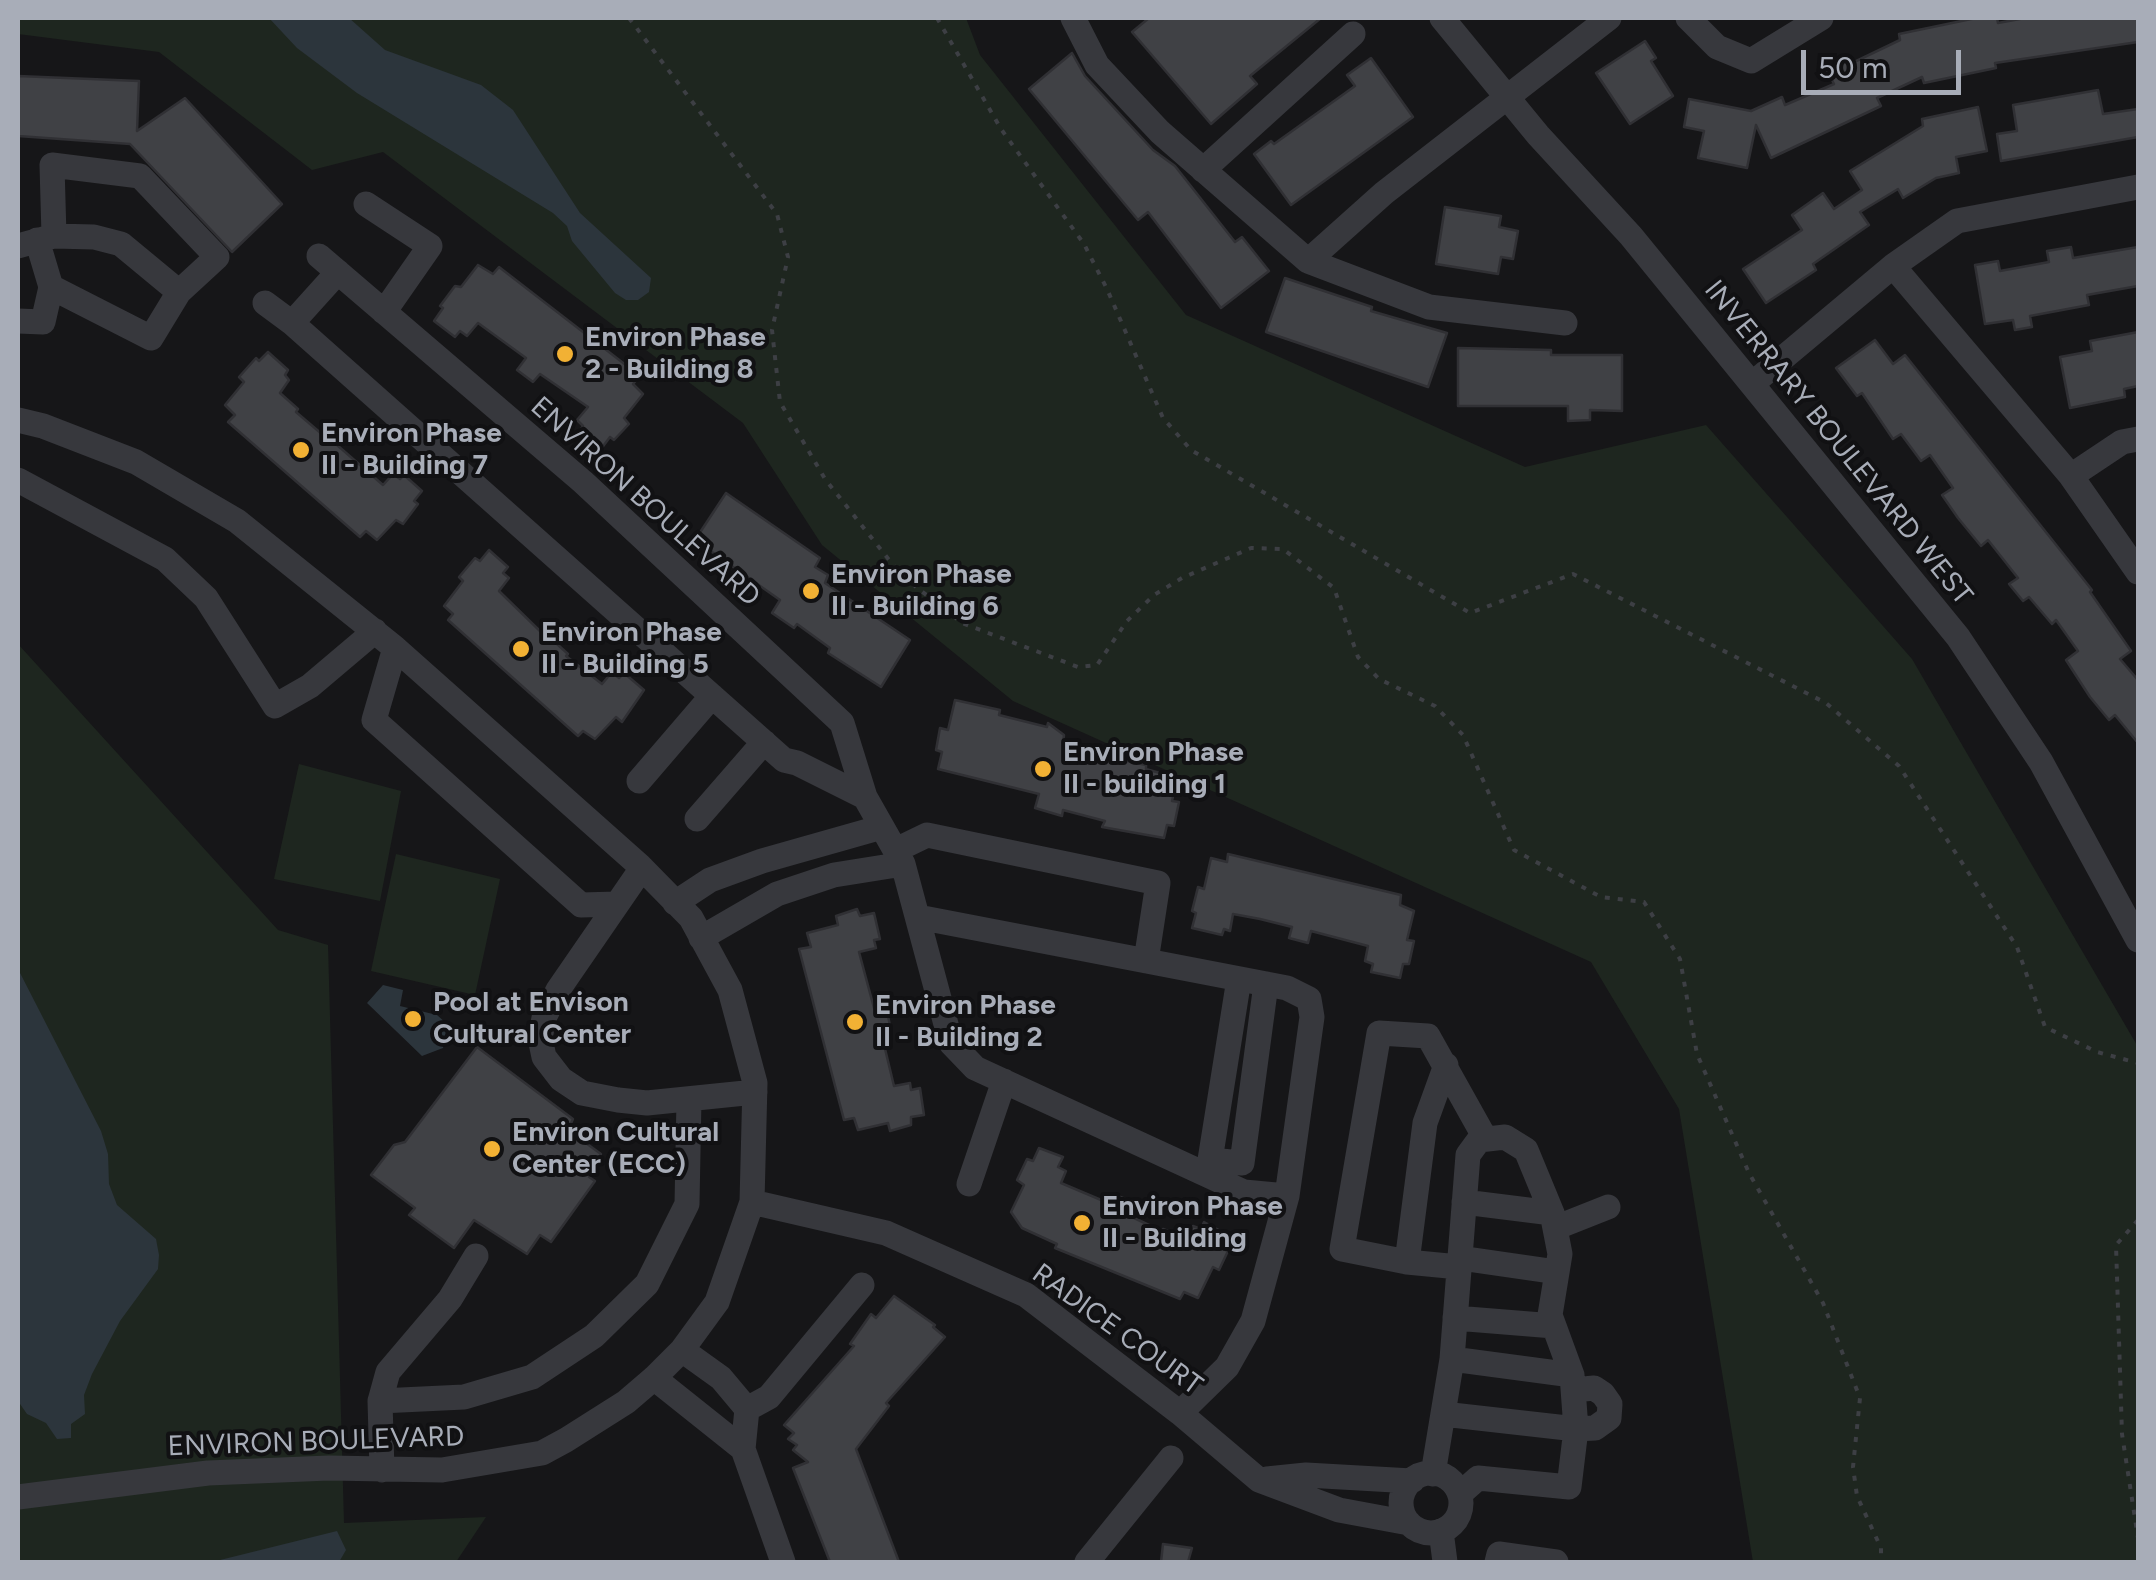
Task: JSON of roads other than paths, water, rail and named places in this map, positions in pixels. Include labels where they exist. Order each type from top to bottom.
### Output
[{"type":"street","points":[[1074,18],[1096,65],[1160,132],[1308,261],[1429,307],[1565,323]]},
{"type":"street","name":"INVERRARY BOULEVARD WEST","points":[[1442,18],[1505,96],[1631,236],[1958,637],[2132,910],[2138,940]]},
{"type":"street","points":[[1308,261],[1384,193],[1609,18]]},
{"type":"street","points":[[1688,18],[1716,48],[1751,61],[1821,18]]},
{"type":"street","points":[[1203,170],[1353,34]]},
{"type":"street","points":[[18,320],[43,322],[51,287],[36,241],[52,165],[140,176],[217,257],[179,292],[152,338],[51,287]]},
{"type":"street","points":[[1752,384],[1893,266],[1957,221],[2138,187]]},
{"type":"street","points":[[366,204],[430,246],[384,312]]},
{"type":"street","points":[[36,241],[94,237],[121,244],[179,292]]},
{"type":"street","name":"ENVIRON BOULEVARD","points":[[292,323],[328,264],[583,482],[842,724],[865,797],[899,857],[951,1043],[975,1068],[1244,1192],[1287,1196]]},
{"type":"street","points":[[1893,266],[2071,476],[2138,572]]},
{"type":"street","points":[[265,303],[784,760],[865,797]]},
{"type":"street","name":"ENVIRON BOULEVARD","points":[[18,420],[136,462],[237,521],[385,639],[642,868],[690,918],[730,990],[755,1092],[752,1202],[717,1302],[682,1350],[654,1378],[626,1402],[542,1453],[460,1468],[208,1473],[18,1497]]},
{"type":"street","points":[[2071,476],[2122,442],[2138,439]]},
{"type":"street","points":[[18,480],[165,559],[206,598],[274,706],[385,639]]},
{"type":"street","points":[[385,639],[374,720],[581,905],[617,904]]},
{"type":"street","points":[[640,781],[712,696]]},
{"type":"street","points":[[697,820],[764,742]]},
{"type":"street","points":[[675,903],[710,880],[882,826]]},
{"type":"street","points":[[701,938],[778,894],[899,857],[927,834],[1158,883],[1146,961]]},
{"type":"street","points":[[642,868],[558,990],[544,1018],[540,1038],[544,1057],[561,1079],[582,1093],[647,1103],[755,1092]]},
{"type":"street","points":[[918,917],[1287,988],[1309,999],[1312,1018],[1287,1196],[1253,1321],[1227,1367],[1180,1412]]},
{"type":"street","points":[[1239,979],[1210,1160],[1242,1162],[1266,984]]},
{"type":"street","points":[[1486,1138],[1428,1036],[1379,1033],[1342,1249],[1407,1262],[1557,1272]]},
{"type":"street","points":[[1407,1262],[1425,1123],[1446,1064]]},
{"type":"street","points":[[969,1184],[1004,1082]]},
{"type":"street","points":[[380,1401],[464,1397],[532,1377],[594,1336],[647,1284],[687,1204],[690,1099]]},
{"type":"street","points":[[1259,1480],[1306,1475],[1422,1477],[1454,1483],[1460,1494],[1458,1516],[1440,1531],[1429,1533],[1408,1523],[1401,1501],[1404,1490],[1422,1477],[1443,1414],[1452,1359],[1468,1154],[1486,1138],[1505,1137],[1526,1150],[1554,1220],[1560,1254],[1550,1315],[1573,1382],[1576,1429],[1569,1487],[1478,1478],[1460,1494]]},
{"type":"street","name":"RADICE COURT","points":[[752,1202],[886,1234],[1026,1294],[1180,1412],[1259,1480],[1340,1510],[1408,1523]]},
{"type":"street","points":[[1464,1202],[1554,1220],[1608,1207]]},
{"type":"street","points":[[382,1470],[380,1401],[388,1372],[450,1299],[476,1256]]},
{"type":"street","points":[[747,1409],[769,1397],[862,1285]]},
{"type":"street","points":[[1455,1318],[1554,1326]]},
{"type":"street","points":[[682,1350],[721,1378],[747,1409],[743,1449],[783,1562]]},
{"type":"street","points":[[1443,1414],[1576,1429],[1595,1428],[1609,1418],[1610,1404],[1594,1388],[1452,1359]]},
{"type":"street","points":[[654,1378],[743,1449]]},
{"type":"street","points":[[1087,1562],[1171,1458]]},
{"type":"street","points":[[1440,1531],[1446,1562]]},
{"type":"street","points":[[1498,1562],[1499,1554],[1556,1562]]},
{"type":"place","name":"Environ Phase 2 - Building 8","points":[[565,354]]},
{"type":"place","name":"Environ Phase II - Building 7","points":[[301,450]]},
{"type":"place","name":"Environ Phase II - Building 6","points":[[811,591]]},
{"type":"place","name":"Environ Phase II - Building 5","points":[[521,649]]},
{"type":"place","name":"Environ Phase II - building 1","points":[[1043,769]]},
{"type":"place","name":"Pool at Envison Cultural Center","points":[[413,1019]]},
{"type":"place","name":"Environ Phase II - Building 2","points":[[855,1022]]},
{"type":"place","name":"Environ Cultural Center (ECC)","points":[[492,1149]]},
{"type":"place","name":"Environ Phase II - Building","points":[[1082,1223]]}]
